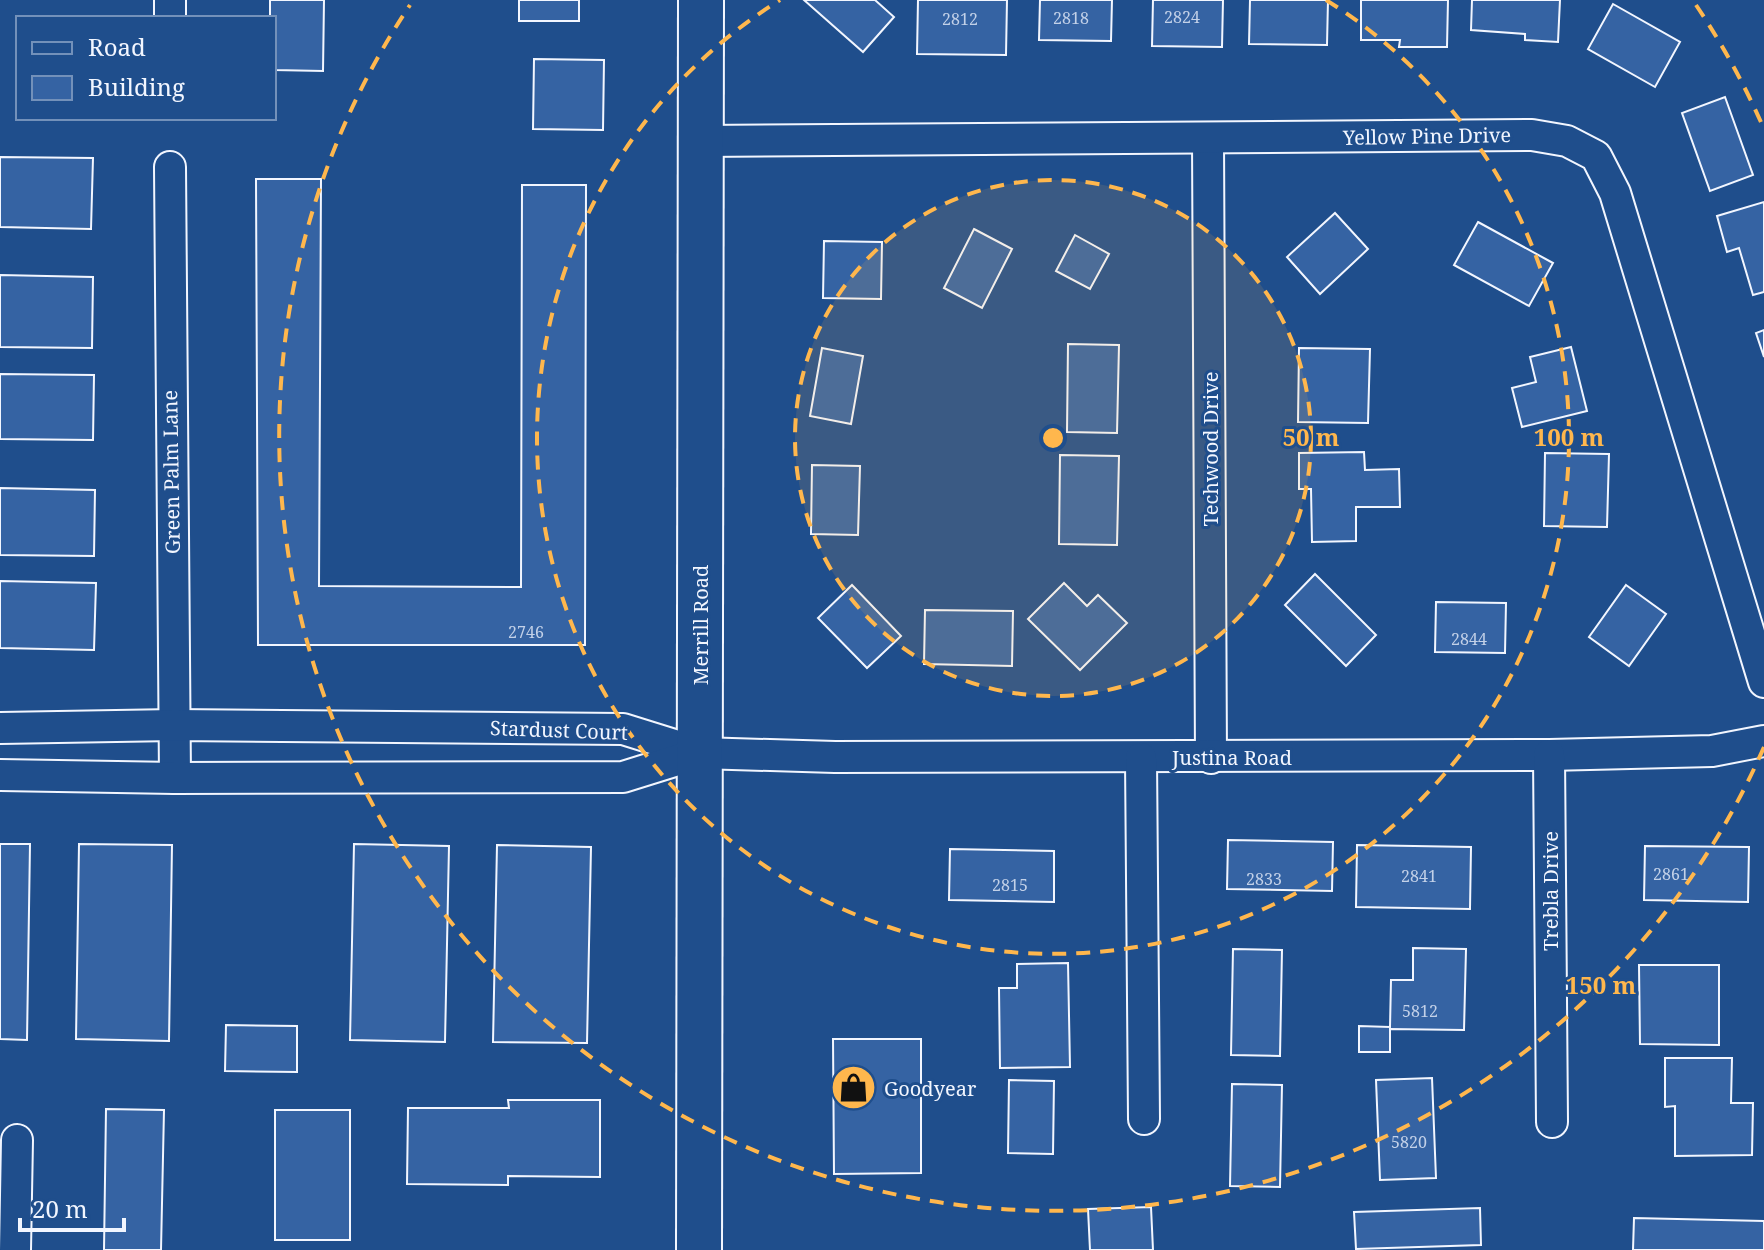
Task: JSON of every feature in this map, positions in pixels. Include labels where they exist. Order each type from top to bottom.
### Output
[{"type":"main road","name":"Merrill Road","points":[[699,1250],[701,0]]},
{"type":"street","name":"Yellow Pine Drive","points":[[701,141],[1532,135],[1567,141],[1596,156],[1615,193],[1764,682]]},
{"type":"street","name":"Techwood Drive","points":[[1208,139],[1211,758]]},
{"type":"street","name":"Green Palm Lane","points":[[170,167],[175,778]]},
{"type":"street","name":"Stardust Court","points":[[0,728],[174,725],[623,729],[700,753]]},
{"type":"street","name":"Justina Road","points":[[700,753],[1141,758],[1549,755],[1712,751],[1764,741]]},
{"type":"street","name":"Stardust Court","points":[[0,775],[175,778],[623,777],[700,753]]},
{"type":"street","name":"Trebla Drive","points":[[1549,755],[1552,1122]]},
{"type":"street","points":[[1141,758],[1144,1119]]},
{"type":"street","points":[[15,1250],[17,1140]]},
{"type":"building","points":[[270,0],[324,0],[323,71],[276,70],[276,16],[270,16]]},
{"type":"building","points":[[519,0],[579,0],[579,21],[519,21]]},
{"type":"building","points":[[804,0],[875,0],[894,17],[863,52]]},
{"type":"building","points":[[918,0],[1007,0],[1006,55],[917,54]]},
{"type":"building","points":[[1040,0],[1112,0],[1111,41],[1039,40]]},
{"type":"building","points":[[1153,0],[1223,0],[1222,47],[1152,46]]},
{"type":"building","points":[[1250,0],[1328,0],[1327,45],[1249,44]]},
{"type":"building","points":[[1361,0],[1448,0],[1447,47],[1399,47],[1400,40],[1361,40]]},
{"type":"building","points":[[1472,0],[1560,0],[1558,42],[1525,40],[1525,34],[1471,30]]},
{"type":"building","points":[[1613,4],[1680,42],[1655,87],[1588,49]]},
{"type":"building","points":[[534,59],[604,60],[603,130],[533,129]]},
{"type":"building","points":[[1725,97],[1753,175],[1710,191],[1682,113]]},
{"type":"building","points":[[0,157],[93,158],[91,229],[0,227]]},
{"type":"building","points":[[256,179],[321,179],[319,586],[521,587],[522,185],[586,185],[585,645],[258,645]]},
{"type":"building","points":[[1764,202],[1764,292],[1753,295],[1739,248],[1727,252],[1717,216]]},
{"type":"building","points":[[1335,213],[1368,249],[1320,294],[1287,257]]},
{"type":"building","points":[[1478,222],[1553,263],[1529,306],[1454,265]]},
{"type":"building","points":[[974,229],[1012,249],[982,308],[944,288]]},
{"type":"building","points":[[1075,235],[1109,254],[1090,289],[1056,271]]},
{"type":"building","points":[[824,241],[882,242],[881,299],[823,298]]},
{"type":"building","points":[[0,275],[93,277],[92,348],[0,347]]},
{"type":"building","points":[[1764,330],[1764,357],[1756,333]]},
{"type":"building","points":[[1068,344],[1119,345],[1117,433],[1067,432]]},
{"type":"building","points":[[1571,347],[1587,411],[1522,427],[1512,388],[1536,382],[1530,357]]},
{"type":"building","points":[[822,348],[863,356],[851,424],[810,416]]},
{"type":"building","points":[[1299,348],[1370,349],[1368,423],[1298,422]]},
{"type":"building","points":[[0,374],[94,375],[93,440],[0,439]]},
{"type":"building","points":[[1364,452],[1365,470],[1399,469],[1400,507],[1356,507],[1356,541],[1312,542],[1311,489],[1299,489],[1299,453]]},
{"type":"building","points":[[1545,453],[1609,454],[1607,527],[1544,526]]},
{"type":"building","points":[[1060,455],[1119,456],[1117,545],[1059,544]]},
{"type":"building","points":[[812,465],[860,466],[858,535],[811,534]]},
{"type":"building","points":[[0,488],[95,490],[94,556],[0,555]]},
{"type":"building","points":[[1315,574],[1376,635],[1346,666],[1285,605]]},
{"type":"building","points":[[0,581],[96,583],[94,650],[0,648]]},
{"type":"building","points":[[1064,583],[1087,606],[1098,595],[1127,623],[1080,670],[1028,619]]},
{"type":"building","points":[[852,585],[901,636],[867,668],[818,618]]},
{"type":"building","points":[[1626,585],[1666,614],[1629,666],[1589,637]]},
{"type":"building","points":[[1436,602],[1506,603],[1505,653],[1435,652]]},
{"type":"building","points":[[925,610],[1013,611],[1012,666],[924,664]]},
{"type":"building","points":[[1228,840],[1333,842],[1332,891],[1227,889]]},
{"type":"building","points":[[0,844],[30,844],[27,1040],[0,1039]]},
{"type":"building","points":[[79,844],[172,845],[169,1041],[76,1039]]},
{"type":"building","points":[[354,844],[449,846],[445,1042],[350,1040]]},
{"type":"building","points":[[497,845],[591,847],[587,1043],[493,1042]]},
{"type":"building","points":[[1357,845],[1471,847],[1470,909],[1356,907]]},
{"type":"building","points":[[1645,846],[1749,847],[1748,902],[1644,900]]},
{"type":"building","points":[[950,849],[1054,851],[1054,902],[949,900]]},
{"type":"building","points":[[1413,948],[1466,949],[1464,1030],[1390,1029],[1390,1052],[1359,1052],[1359,1026],[1390,1027],[1391,980],[1413,980]]},
{"type":"building","points":[[1233,949],[1282,950],[1280,1056],[1231,1055]]},
{"type":"building","points":[[1068,963],[1070,1067],[1000,1068],[999,988],[1017,988],[1017,964]]},
{"type":"building","points":[[1639,965],[1719,965],[1719,1045],[1640,1044]]},
{"type":"building","points":[[226,1025],[297,1026],[297,1072],[225,1071]]},
{"type":"building","points":[[833,1039],[921,1039],[921,1173],[834,1174]]},
{"type":"building","points":[[1665,1058],[1732,1058],[1731,1103],[1753,1103],[1752,1155],[1675,1156],[1675,1106],[1665,1107]]},
{"type":"building","points":[[1432,1078],[1436,1178],[1380,1180],[1376,1080]]},
{"type":"building","points":[[1009,1080],[1054,1081],[1053,1154],[1008,1153]]},
{"type":"building","points":[[1232,1084],[1282,1085],[1280,1187],[1230,1186]]},
{"type":"building","points":[[508,1100],[600,1100],[600,1177],[508,1176],[508,1185],[407,1184],[408,1108],[509,1108]]},
{"type":"building","points":[[106,1109],[164,1110],[161,1250],[104,1250]]},
{"type":"building","points":[[275,1110],[350,1110],[350,1240],[275,1240]]},
{"type":"building","points":[[1151,1207],[1153,1250],[1090,1250],[1088,1209]]},
{"type":"building","points":[[1480,1208],[1481,1245],[1356,1249],[1354,1212]]},
{"type":"building","points":[[1634,1218],[1764,1221],[1764,1250],[1633,1250]]},
{"type":"place","name":"Goodyear","points":[[853,1088]]}]
